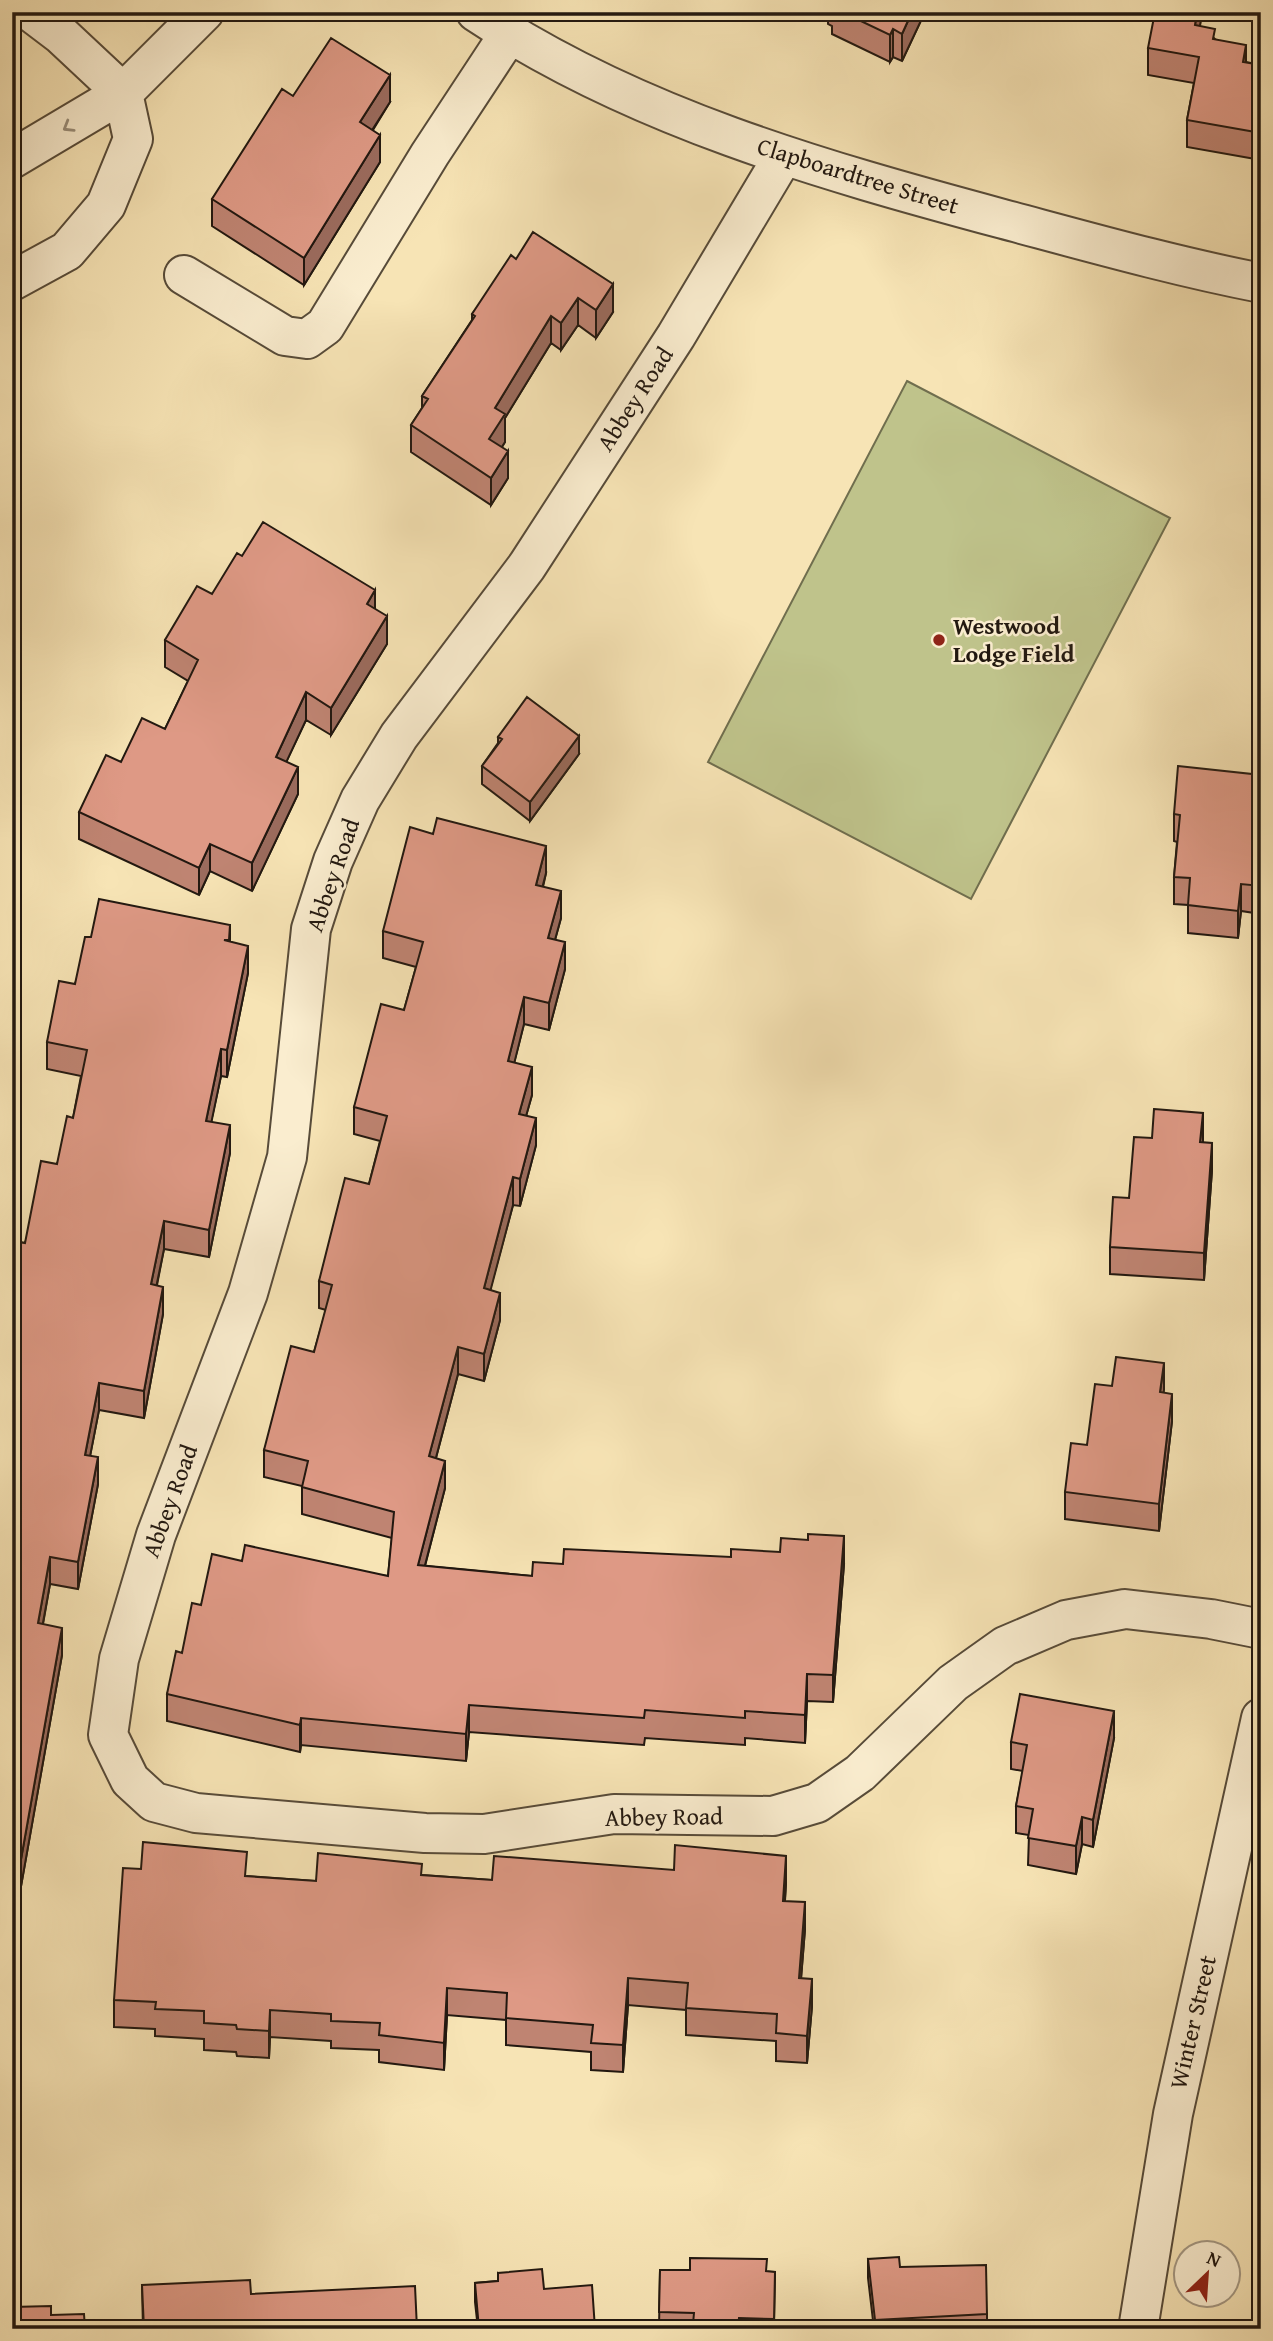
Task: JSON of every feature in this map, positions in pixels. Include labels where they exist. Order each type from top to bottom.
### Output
[{"type":"street","points":[[12,281],[67,251],[106,205],[133,139],[123,93],[60,34],[31,12]]},
{"type":"street","points":[[12,159],[123,93],[204,12]]},
{"type":"street","name":"Clapboardtree Street","points":[[476,12],[558,61],[672,114],[784,155],[928,199],[1114,249],[1193,270],[1261,283]]},
{"type":"street","points":[[184,275],[285,336],[307,339],[325,326],[430,153],[509,34]]},
{"type":"street","name":"Abbey Road","points":[[784,155],[676,336],[527,566],[399,736],[360,800],[333,861],[311,929],[287,1157],[248,1293],[156,1535],[119,1659],[108,1735],[130,1780],[154,1802],[196,1813],[425,1833],[484,1834],[614,1814],[773,1816],[817,1803],[860,1773],[953,1683],[1005,1646],[1066,1620],[1125,1609],[1211,1619],[1261,1629]]},
{"type":"street","name":"Winter Street","points":[[1138,2329],[1173,2114],[1261,1718]]},
{"type":"green space","name":"Westwood Lodge Field","points":[[907,381],[1170,518],[971,899],[708,762]]},
{"type":"building","points":[[842,12],[912,12],[902,34],[893,29],[890,35]]},
{"type":"building","points":[[1155,12],[1197,12],[1195,25],[1215,29],[1213,39],[1246,45],[1243,62],[1261,65],[1261,133],[1187,120],[1199,57],[1148,48]]},
{"type":"building","points":[[331,38],[390,75],[360,122],[380,135],[304,258],[212,199],[282,89],[293,96]]},
{"type":"building","points":[[533,232],[613,284],[596,310],[578,298],[561,323],[551,316],[495,408],[505,414],[489,439],[508,451],[491,478],[411,425],[428,399],[422,396],[475,316],[472,314],[511,255],[516,259]]},
{"type":"building","points":[[263,522],[375,590],[367,604],[387,616],[331,708],[306,692],[276,757],[298,767],[252,863],[210,844],[199,868],[79,812],[106,755],[121,762],[142,718],[165,729],[198,660],[165,640],[197,586],[212,594],[237,553],[242,556]]},
{"type":"building","points":[[527,697],[579,736],[530,802],[482,766],[502,739],[498,737]]},
{"type":"building","points":[[1178,766],[1261,775],[1261,886],[1241,884],[1238,911],[1188,905],[1190,878],[1174,877],[1180,815],[1174,814]]},
{"type":"building","points":[[437,818],[546,846],[536,885],[561,891],[548,938],[565,942],[549,1003],[524,997],[508,1061],[532,1067],[519,1114],[536,1118],[520,1179],[513,1177],[484,1288],[500,1293],[484,1354],[458,1347],[429,1456],[445,1461],[418,1565],[532,1576],[533,1562],[563,1564],[564,1549],[731,1557],[731,1549],[780,1552],[781,1538],[808,1540],[808,1534],[844,1536],[833,1675],[807,1674],[805,1715],[745,1711],[745,1718],[645,1710],[644,1718],[469,1705],[466,1734],[301,1718],[300,1725],[167,1694],[176,1651],[182,1653],[192,1603],[201,1605],[212,1554],[242,1561],[245,1545],[388,1576],[394,1512],[302,1487],[308,1461],[264,1450],[291,1346],[314,1352],[332,1285],[319,1281],[345,1178],[369,1184],[387,1116],[354,1107],[381,1004],[404,1010],[423,942],[383,931],[410,827],[433,834]]},
{"type":"building","points":[[99,899],[230,925],[229,940],[224,940],[248,946],[227,1050],[221,1049],[206,1121],[230,1125],[209,1230],[164,1221],[151,1284],[163,1287],[144,1391],[99,1383],[85,1455],[98,1457],[78,1562],[50,1557],[38,1623],[62,1628],[12,1910],[12,1241],[25,1243],[41,1161],[57,1164],[67,1116],[73,1118],[87,1050],[47,1042],[59,981],[75,984],[85,937],[91,937]]},
{"type":"building","points":[[1154,1109],[1203,1113],[1200,1142],[1212,1143],[1204,1253],[1110,1247],[1113,1197],[1129,1198],[1134,1137],[1152,1138]]},
{"type":"building","points":[[1116,1357],[1164,1363],[1160,1392],[1172,1394],[1159,1504],[1065,1492],[1071,1443],[1087,1445],[1095,1384],[1112,1386]]},
{"type":"building","points":[[1020,1694],[1114,1711],[1093,1820],[1082,1817],[1076,1846],[1028,1838],[1033,1809],[1016,1806],[1027,1745],[1011,1742]]},
{"type":"building","points":[[143,1842],[247,1852],[245,1876],[316,1881],[318,1853],[422,1864],[421,1875],[492,1880],[494,1856],[674,1870],[675,1845],[786,1856],[783,1901],[805,1902],[799,1978],[812,1979],[807,2036],[776,2033],[777,2014],[686,2008],[688,1983],[628,1978],[623,2045],[591,2043],[593,2025],[506,2018],[507,1993],[447,1988],[444,2043],[379,2035],[380,2023],[331,2021],[331,2014],[270,2010],[269,2031],[237,2029],[236,2025],[204,2023],[204,2011],[155,2009],[156,2002],[114,2000],[123,1868],[141,1869]]},
{"type":"building","points":[[899,2257],[900,2267],[986,2265],[987,2314],[875,2320],[868,2259]]},
{"type":"building","points":[[690,2258],[767,2259],[766,2271],[775,2272],[774,2319],[739,2318],[738,2325],[693,2324],[694,2313],[659,2312],[660,2270],[690,2270]]},
{"type":"building","points":[[542,2269],[544,2289],[592,2285],[595,2329],[479,2329],[475,2283],[498,2281],[498,2273]]},
{"type":"building","points":[[250,2280],[251,2294],[415,2286],[417,2329],[306,2329],[306,2324],[144,2329],[142,2285]]},
{"type":"building","points":[[51,2306],[51,2315],[84,2314],[85,2329],[12,2329],[12,2307]]},
{"type":"place","name":"Westwood Lodge Field","points":[[939,640]]}]
